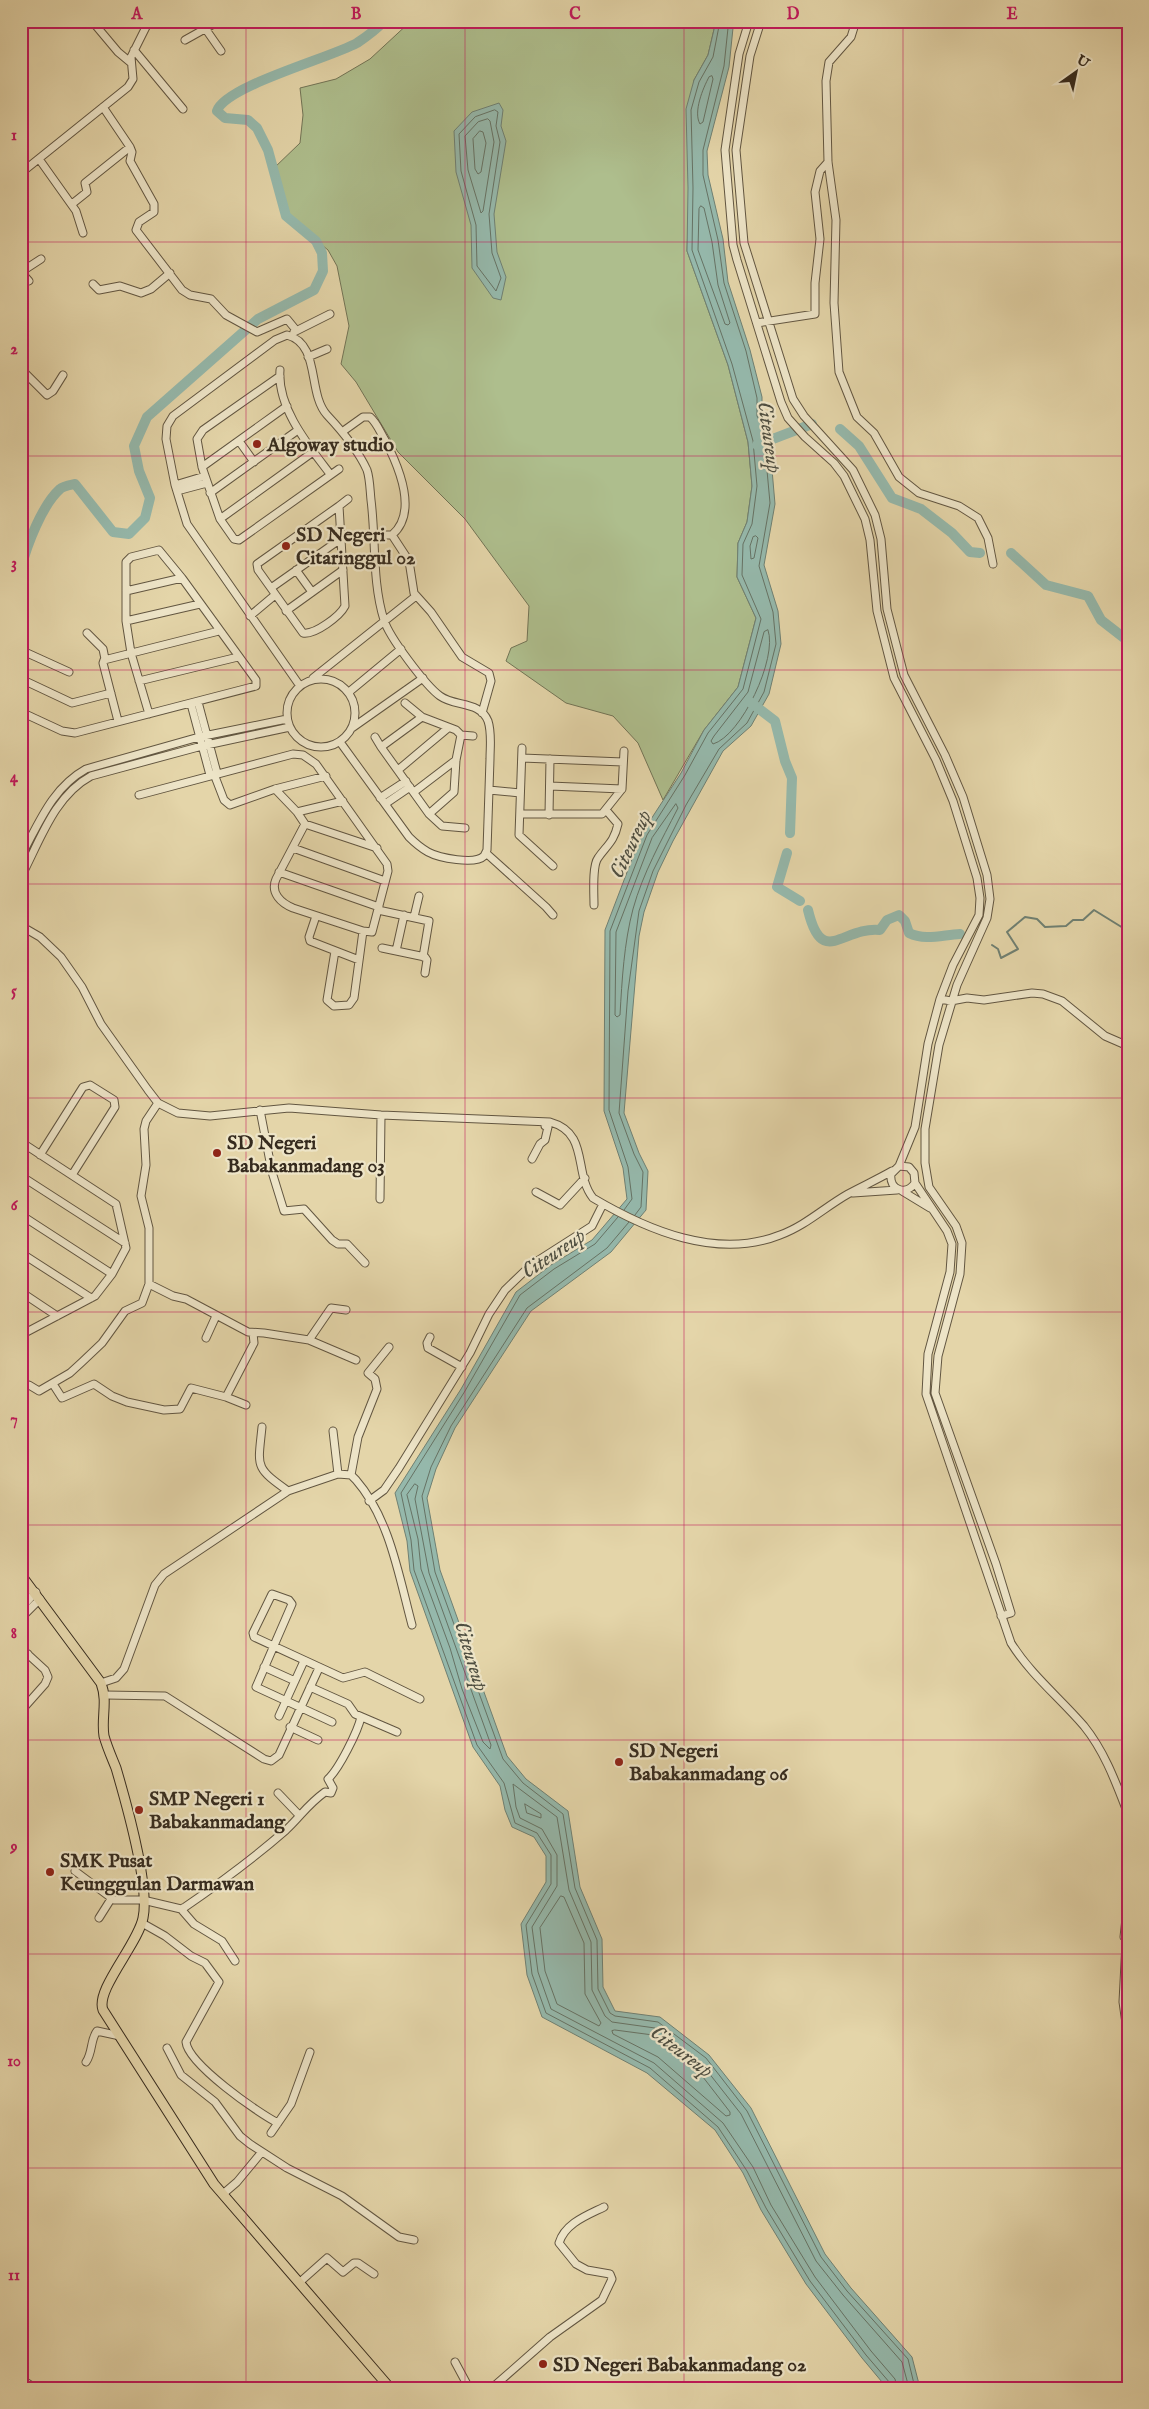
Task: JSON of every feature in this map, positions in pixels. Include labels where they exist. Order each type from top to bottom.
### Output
[{"type":"main road","points":[[21,1575],[101,1683],[105,1695],[104,1736],[120,1781],[142,1878],[142,1923],[137,1938],[108,1984],[101,2000],[103,2010],[186,2139],[202,2168],[390,2388]]},
{"type":"street","points":[[92,21],[118,52],[130,62]]},
{"type":"street","points":[[21,173],[131,84],[133,79],[130,62],[149,21]]},
{"type":"street","points":[[200,21],[221,51]]},
{"type":"street","points":[[185,40],[219,21]]},
{"type":"street","points":[[21,926],[40,937],[61,957],[82,987],[101,1024],[158,1103],[178,1113],[192,1116],[222,1116],[289,1108],[381,1115],[545,1122],[562,1127],[572,1137],[590,1194],[606,1205],[645,1224],[706,1244],[757,1242],[781,1235],[848,1194],[899,1166],[916,1127],[928,1044],[940,999],[954,965],[979,915],[980,898],[977,878],[950,792],[936,760],[894,678],[875,601],[870,540],[865,519],[855,495],[840,470],[788,418],[781,402],[733,244],[725,150],[739,54],[749,21]]},
{"type":"street","points":[[761,21],[750,56],[736,150],[744,243],[793,399],[804,416],[853,470],[875,516],[880,538],[887,609],[904,675],[945,755],[963,797],[987,875],[990,899],[987,918],[951,1001],[939,1045],[926,1119],[925,1162],[929,1187],[956,1226],[962,1243],[960,1274],[938,1356],[935,1393],[1011,1613],[1001,1616]]},
{"type":"street","points":[[856,21],[851,37],[831,60],[827,68],[828,162],[836,220],[834,303],[839,372],[855,413],[874,433],[906,484],[927,497],[959,506],[973,514],[982,523],[988,538],[993,564]]},
{"type":"street","points":[[134,50],[183,109]]},
{"type":"street","points":[[739,54],[750,56]]},
{"type":"street","points":[[104,107],[117,124],[130,147],[132,152],[130,161],[149,194],[155,210],[137,224],[136,230],[184,292],[211,299],[226,315],[257,332],[287,318],[296,330]]},
{"type":"street","points":[[72,204],[86,192],[85,183],[130,147]]},
{"type":"street","points":[[39,159],[72,204],[79,216],[83,233]]},
{"type":"street","points":[[757,323],[816,314],[815,291],[820,240],[816,186],[820,171],[828,162]]},
{"type":"street","points":[[29,282],[21,272],[41,259]]},
{"type":"street","points":[[93,284],[99,290],[120,286],[141,293],[151,289],[170,273]]},
{"type":"street","points":[[300,686],[190,531],[176,488],[166,439],[170,421],[218,381],[275,340],[330,314]]},
{"type":"street","points":[[287,335],[300,342],[308,357],[322,407],[342,432],[367,472],[376,572],[384,622],[423,678],[445,699],[469,705],[482,713],[489,727],[486,853],[476,861],[441,858],[428,852],[409,837],[340,742]]},
{"type":"street","points":[[308,357],[327,349]]},
{"type":"street","points":[[21,369],[47,395],[53,390],[63,375]]},
{"type":"street","points":[[330,474],[298,430],[287,406],[280,373],[199,434],[197,444],[210,493],[220,520],[234,539],[240,540],[338,469]]},
{"type":"street","points":[[202,467],[287,406]]},
{"type":"street","points":[[342,432],[363,416],[370,417],[395,459],[402,476],[404,514],[400,525],[392,535]]},
{"type":"street","points":[[210,493],[298,430]]},
{"type":"street","points":[[239,441],[254,462]]},
{"type":"street","points":[[220,520],[313,452]]},
{"type":"street","points":[[176,488],[206,480]]},
{"type":"street","points":[[339,506],[346,601],[341,612],[306,634],[301,631],[286,611],[258,570],[259,562],[348,499]]},
{"type":"street","points":[[374,535],[392,535]]},
{"type":"street","points":[[392,535],[409,561],[413,591],[416,596],[431,612],[462,657],[489,673],[491,681],[482,713]]},
{"type":"street","points":[[271,588],[342,538]]},
{"type":"street","points":[[21,712],[62,731],[71,733],[118,722],[194,703],[256,686],[256,680],[219,632],[182,578],[163,552],[157,550],[131,557],[127,560],[126,621],[131,653],[149,714]]},
{"type":"street","points":[[296,570],[312,592]]},
{"type":"street","points":[[286,611],[343,570]]},
{"type":"street","points":[[126,591],[182,578]]},
{"type":"street","points":[[250,616],[275,595]]},
{"type":"street","points":[[416,596],[311,680],[300,686],[292,695],[287,706],[287,718],[290,727],[296,735],[312,746],[321,747],[340,742],[352,728],[423,678]]},
{"type":"street","points":[[126,621],[200,604]]},
{"type":"street","points":[[106,659],[219,632]]},
{"type":"street","points":[[86,633],[103,649],[106,659],[103,663],[118,722]]},
{"type":"street","points":[[349,692],[401,649]]},
{"type":"street","points":[[21,654],[25,652],[69,672]]},
{"type":"street","points":[[139,681],[238,657]]},
{"type":"street","points":[[332,663],[333,681]]},
{"type":"street","points":[[311,680],[320,678],[333,681],[349,692],[355,704],[356,716],[352,728]]},
{"type":"street","points":[[21,679],[72,704],[111,693]]},
{"type":"street","points":[[194,703],[214,774],[224,800],[230,805],[275,789],[326,776]]},
{"type":"street","points":[[405,703],[422,717],[456,730],[461,735],[473,736]]},
{"type":"street","points":[[382,747],[422,717]]},
{"type":"street","points":[[21,856],[52,799],[78,774],[86,769],[203,736],[287,718]]},
{"type":"street","points":[[21,877],[59,805],[76,785],[91,776],[206,745],[290,727]]},
{"type":"street","points":[[398,770],[448,728]]},
{"type":"street","points":[[429,814],[454,792],[456,760],[461,735]]},
{"type":"street","points":[[375,738],[429,814],[442,826],[465,828]]},
{"type":"street","points":[[522,748],[518,831],[522,840],[553,866]]},
{"type":"street","points":[[520,814],[598,815],[606,810],[622,789],[624,752]]},
{"type":"street","points":[[139,794],[298,754],[312,760],[326,776],[388,864],[373,930],[363,931],[316,916],[288,906],[280,900],[274,886],[279,872],[305,824]]},
{"type":"street","points":[[522,758],[623,762]]},
{"type":"street","points":[[548,814],[550,759]]},
{"type":"street","points":[[383,801],[456,760]]},
{"type":"street","points":[[550,786],[622,789]]},
{"type":"street","points":[[275,789],[297,812],[305,824],[377,848]]},
{"type":"street","points":[[489,790],[520,793]]},
{"type":"street","points":[[297,812],[343,801]]},
{"type":"street","points":[[594,905],[597,858],[608,847],[616,834],[618,824],[606,810]]},
{"type":"street","points":[[293,848],[385,881]]},
{"type":"street","points":[[486,853],[553,915]]},
{"type":"street","points":[[279,872],[378,908],[429,922],[423,957]]},
{"type":"street","points":[[414,917],[419,896]]},
{"type":"street","points":[[396,951],[404,915]]},
{"type":"street","points":[[316,916],[309,939],[359,960]]},
{"type":"street","points":[[334,951],[327,998],[332,1005],[349,1005],[353,1002],[363,931]]},
{"type":"street","points":[[382,948],[423,957],[427,960],[425,973]]},
{"type":"street","points":[[940,999],[951,1001],[967,998],[984,1000],[1032,993],[1043,994],[1062,1001],[1105,1036],[1128,1046]]},
{"type":"street","points":[[40,1155],[83,1087],[90,1085],[114,1100],[115,1107],[72,1175]]},
{"type":"street","points":[[21,1386],[29,1385],[38,1391],[70,1373],[96,1350],[125,1311],[142,1303],[149,1284],[149,1228],[141,1196],[146,1165],[144,1129],[146,1121],[158,1103]]},
{"type":"street","points":[[260,1110],[272,1172],[284,1211],[304,1209],[332,1240],[340,1244],[347,1244],[365,1263]]},
{"type":"street","points":[[380,1199],[381,1115]]},
{"type":"street","points":[[532,1159],[540,1144],[546,1140],[548,1127],[545,1126],[545,1122]]},
{"type":"street","points":[[21,1142],[116,1204],[126,1243],[124,1254],[98,1293],[22,1334]]},
{"type":"street","points":[[899,1166],[909,1168],[925,1162]]},
{"type":"street","points":[[909,1168],[914,1173],[917,1185],[930,1208],[947,1231],[952,1244],[950,1272],[928,1354],[926,1394],[998,1608],[1011,1643],[1021,1659],[1083,1726],[1104,1754],[1128,1814]]},
{"type":"street","points":[[892,1171],[890,1181],[899,1190],[930,1208]]},
{"type":"street","points":[[21,1176],[126,1243]]},
{"type":"street","points":[[536,1192],[560,1205],[585,1178]]},
{"type":"street","points":[[848,1194],[899,1190],[912,1188],[917,1185],[929,1187]]},
{"type":"street","points":[[370,1501],[380,1494],[394,1476],[462,1367],[496,1304],[512,1281],[531,1265],[592,1226],[606,1205]]},
{"type":"street","points":[[21,1215],[112,1274]]},
{"type":"street","points":[[21,1254],[91,1298]]},
{"type":"street","points":[[149,1284],[175,1297],[186,1299],[245,1331],[308,1340],[356,1360]]},
{"type":"street","points":[[21,1292],[56,1316]]},
{"type":"street","points":[[308,1340],[331,1308],[346,1310]]},
{"type":"street","points":[[206,1338],[216,1316]]},
{"type":"street","points":[[226,1397],[254,1343],[254,1332]]},
{"type":"street","points":[[430,1337],[427,1343],[428,1348],[462,1367]]},
{"type":"street","points":[[351,1476],[358,1437],[377,1389],[375,1380],[368,1373],[390,1347]]},
{"type":"street","points":[[53,1384],[62,1398],[94,1384],[118,1399],[164,1410],[180,1409],[191,1388],[226,1397],[246,1405]]},
{"type":"street","points":[[262,1427],[258,1460],[261,1470],[288,1491]]},
{"type":"street","points":[[333,1431],[338,1474]]},
{"type":"street","points":[[101,1683],[116,1678],[124,1669],[155,1585],[160,1577],[288,1491],[338,1474],[351,1476],[359,1483],[386,1533],[412,1625]]},
{"type":"street","points":[[332,1722],[256,1687],[272,1646],[292,1604],[289,1600],[274,1593],[253,1634],[272,1646],[343,1678],[365,1672],[420,1699]]},
{"type":"street","points":[[21,1608],[38,1596]]},
{"type":"street","points":[[21,1618],[38,1596]]},
{"type":"street","points":[[998,1608],[1008,1604]]},
{"type":"street","points":[[21,1648],[45,1670],[48,1677],[45,1684],[21,1711]]},
{"type":"street","points":[[21,1661],[28,1654]]},
{"type":"street","points":[[279,1716],[304,1661]]},
{"type":"street","points":[[264,1666],[295,1681]]},
{"type":"street","points":[[105,1695],[165,1696],[268,1761],[277,1758],[319,1668]]},
{"type":"street","points":[[310,1687],[348,1704],[352,1712],[361,1717],[397,1732]]},
{"type":"street","points":[[181,1909],[239,1870],[250,1858],[285,1831],[310,1803],[324,1792],[329,1794],[333,1790],[328,1779],[337,1770],[341,1759],[357,1732],[361,1717]]},
{"type":"street","points":[[290,1727],[318,1740]]},
{"type":"street","points":[[278,1793],[299,1815]]},
{"type":"street","points":[[75,1871],[111,1899],[143,1900],[181,1909],[194,1924],[222,1941],[235,1960]]},
{"type":"street","points":[[99,1918],[111,1899]]},
{"type":"street","points":[[1128,1900],[1123,2002],[1128,2038]]},
{"type":"street","points":[[142,1923],[165,1936],[191,1956],[205,1963],[218,1982],[186,2042],[197,2061],[257,2112],[278,2123]]},
{"type":"street","points":[[86,2062],[91,2055],[93,2039],[97,2031],[120,2036]]},
{"type":"street","points":[[167,2048],[181,2075],[215,2102],[240,2136],[261,2153],[342,2196],[399,2237],[414,2240]]},
{"type":"street","points":[[271,2133],[292,2104],[310,2052]]},
{"type":"street","points":[[223,2194],[237,2182],[261,2153]]},
{"type":"street","points":[[492,2388],[550,2337],[602,2300],[612,2279],[610,2274],[587,2270],[576,2264],[560,2243],[562,2235],[569,2227],[578,2220],[604,2207]]},
{"type":"street","points":[[300,2282],[327,2258],[343,2272],[354,2263],[358,2263],[374,2274]]},
{"type":"street","points":[[455,2362],[469,2388]]},
{"type":"street","points":[[21,2379],[35,2388]]},
{"type":"green space","points":[[411,21],[716,21],[708,55],[694,80],[687,251],[728,365],[748,442],[752,486],[747,522],[738,543],[737,577],[756,618],[738,687],[704,730],[663,800],[638,743],[613,716],[566,703],[506,661],[511,648],[527,641],[529,606],[465,519],[398,452],[356,382],[341,364],[349,326],[337,266],[328,250],[286,216],[273,169],[300,143],[303,115],[300,88],[336,79],[370,59]]},
{"type":"water","name":"Citeureup","points":[[716,21],[736,21],[733,28],[729,67],[707,151],[708,175],[723,239],[728,282],[750,350],[762,397],[762,415],[768,424],[775,504],[764,565],[778,611],[781,644],[769,694],[751,726],[723,751],[673,841],[658,872],[644,912],[639,936],[624,1113],[648,1171],[646,1210],[611,1252],[531,1311],[455,1428],[436,1469],[427,1498],[440,1570],[507,1756],[526,1779],[568,1811],[580,1887],[602,1939],[603,1987],[615,2011],[660,2017],[709,2055],[751,2108],[825,2254],[851,2288],[912,2357],[920,2388],[887,2388],[862,2358],[806,2284],[761,2210],[743,2173],[715,2130],[647,2073],[542,2017],[527,1975],[521,1924],[546,1882],[546,1856],[534,1837],[512,1827],[505,1810],[500,1786],[473,1747],[410,1571],[407,1541],[395,1493],[461,1389],[516,1292],[551,1265],[592,1240],[627,1199],[623,1168],[604,1111],[605,930],[642,833],[681,773],[704,730],[738,687],[756,618],[737,577],[738,543],[747,522],[752,486],[748,442],[728,365],[687,251],[686,109],[694,80],[708,55]]},
{"type":"water","points":[[499,103],[503,110],[501,126],[506,141],[494,214],[497,252],[506,277],[501,300],[493,298],[472,268],[471,225],[456,172],[454,131],[472,112]]},
{"type":"waterway","points":[[21,568],[31,537],[41,515],[53,496],[65,486],[75,484],[113,532],[129,534],[145,518],[150,498],[139,471],[134,446],[147,417],[258,319],[314,290],[323,271],[322,253],[316,241],[286,216],[268,150],[257,128],[248,120],[225,118],[217,111],[224,102],[238,92],[258,82],[357,43],[384,21]]},
{"type":"waterway","name":"Citeureup","points":[[757,445],[812,424]]},
{"type":"waterway","points":[[840,429],[859,446],[892,498],[921,509],[952,533],[970,552],[980,553]]},
{"type":"waterway","points":[[1011,553],[1046,585],[1088,596],[1101,620],[1128,641]]},
{"type":"waterway","points":[[750,702],[775,721],[785,761],[792,778],[790,833]]},
{"type":"waterway","points":[[787,853],[777,887],[800,901]]},
{"type":"waterway","points":[[808,910],[814,928],[820,937],[827,941],[835,941],[867,930],[880,930],[887,920],[899,915],[905,921],[909,933],[921,937],[960,934]]},
{"type":"waterway","points":[[992,945],[998,949],[1001,958],[1018,949],[1007,932],[1025,917],[1037,919],[1045,927],[1066,926],[1073,920],[1083,920],[1094,910],[1128,931]]},
{"type":"place","name":"Algoway studio","points":[[257,444]]},
{"type":"place","name":"SD Negeri Citaringgul 02","points":[[286,546]]},
{"type":"place","name":"SD Negeri Babakanmadang 03","points":[[217,1153]]},
{"type":"place","name":"SD Negeri Babakanmadang 06","points":[[619,1762]]},
{"type":"place","name":"SMP Negeri 1 Babakanmadang","points":[[139,1810]]},
{"type":"place","name":"SMK Pusat Keunggulan Darmawan","points":[[50,1872]]},
{"type":"place","name":"SD Negeri Babakanmadang 02","points":[[543,2364]]}]
